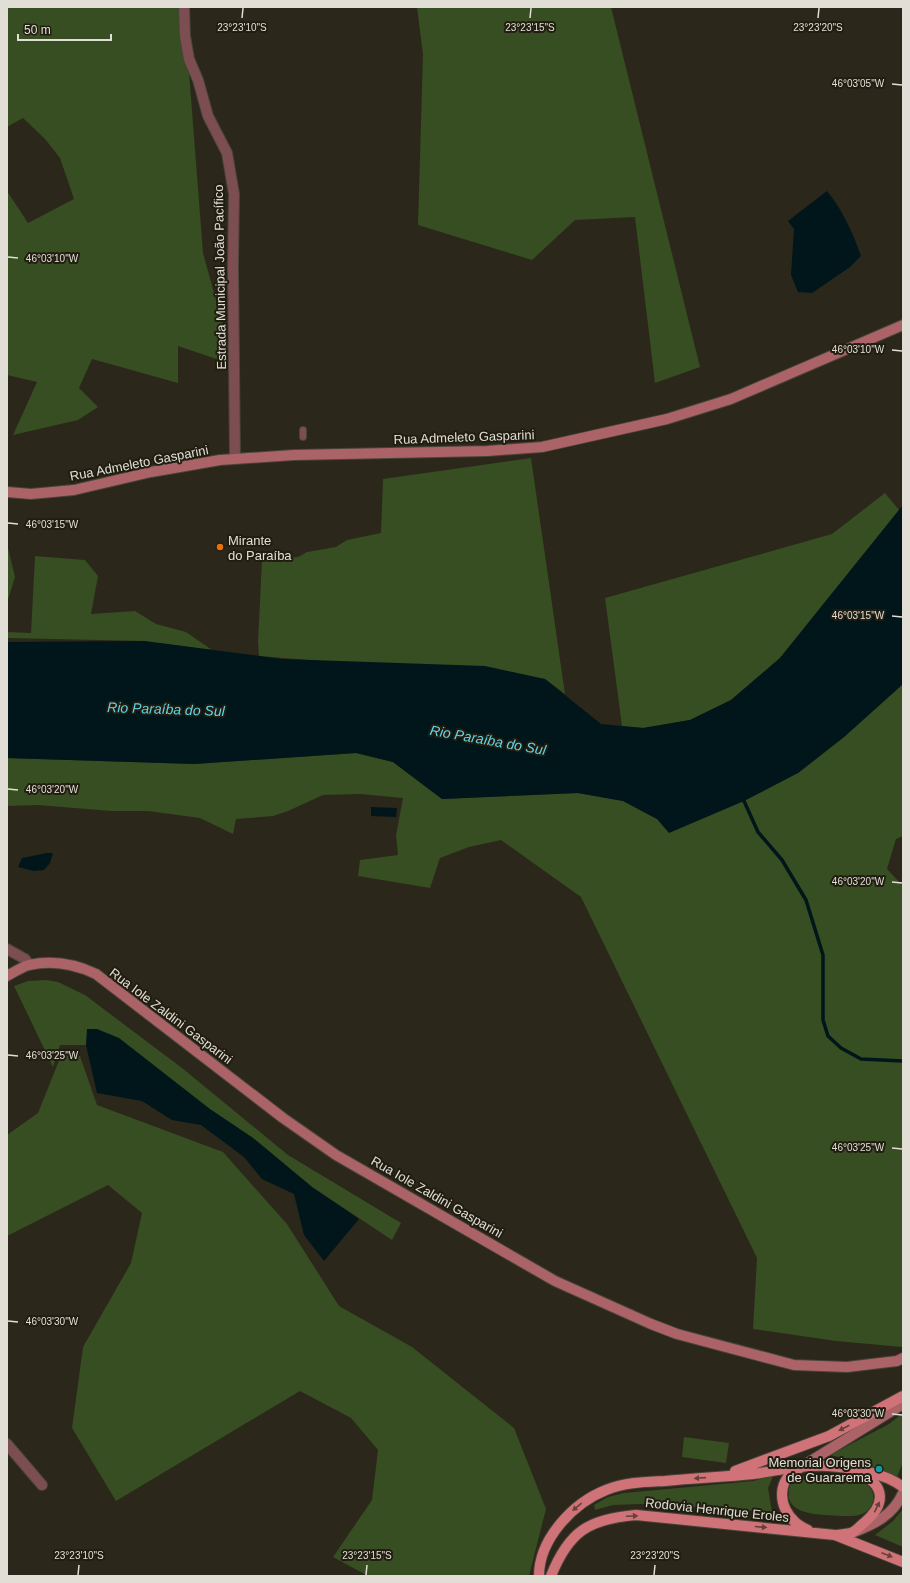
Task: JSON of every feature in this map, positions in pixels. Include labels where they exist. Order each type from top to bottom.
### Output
[{"type":"main road","name":"Rua Admeleto Gasparini","points":[[7,492],[31,494],[74,490],[151,472],[220,460],[294,455],[487,451],[542,447],[580,440],[667,419],[731,399],[903,325]]},
{"type":"main road","name":"Rua Iole Zaldini Gasparini","points":[[7,976],[29,965],[55,963],[79,966],[96,974],[283,1118],[336,1155],[555,1280],[625,1313],[677,1334],[794,1365],[847,1367],[901,1361]]},
{"type":"main road","points":[[720,1476],[769,1460],[829,1436],[903,1396]]},
{"type":"main road","points":[[810,1532],[795,1522],[786,1511],[781,1496],[784,1482],[789,1476],[800,1468],[903,1404]]},
{"type":"main road","name":"Rodovia Henrique Eroles","points":[[539,1576],[539,1570],[547,1544],[567,1515],[586,1500],[606,1490],[631,1482],[720,1476],[826,1466],[847,1468],[875,1474],[896,1482],[903,1487]]},
{"type":"main road","points":[[847,1468],[867,1477],[873,1482],[878,1488],[880,1496],[878,1507],[868,1519],[853,1532]]},
{"type":"main road","points":[[835,1535],[853,1532],[879,1521],[889,1514],[903,1493]]},
{"type":"main road","name":"Rodovia Henrique Eroles","points":[[551,1576],[565,1546],[587,1527],[613,1517],[636,1515],[835,1535],[903,1562]]},
{"type":"street","name":"Estrada Municipal João Pacífico","points":[[184,7],[185,36],[189,59],[198,80],[208,116],[227,153],[234,194],[233,267],[235,459]]},
{"type":"street","points":[[7,949],[25,959],[29,965]]},
{"type":"street","points":[[7,1444],[42,1486]]},
{"type":"lane","points":[[303,430],[303,437]]},
{"type":"green space","points":[[7,7],[184,7],[203,253],[234,365],[178,346],[178,383],[92,359],[79,388],[98,407],[78,420],[13,435],[37,382],[7,375],[7,191],[28,223],[74,199],[60,158],[45,139],[23,118],[7,127]]},
{"type":"green space","points":[[417,7],[611,7],[700,367],[655,383],[635,217],[575,220],[532,260],[418,225],[423,54]]},
{"type":"green space","points":[[531,458],[565,694],[545,679],[259,656],[258,642],[262,560],[298,557],[307,552],[336,547],[347,540],[381,533],[383,479]]},
{"type":"green space","points":[[885,493],[899,510],[780,658],[731,700],[690,720],[643,728],[622,726],[605,598],[832,534]]},
{"type":"green space","points":[[7,548],[15,577],[7,603]]},
{"type":"green space","points":[[35,556],[85,560],[98,576],[91,614],[135,611],[156,624],[186,632],[212,650],[144,641],[7,638],[7,632],[31,633]]},
{"type":"green space","points":[[903,684],[903,836],[896,839],[887,869],[903,886],[902,1347],[836,1341],[753,1329],[757,1258],[581,897],[501,840],[469,847],[440,858],[430,888],[358,876],[360,860],[398,855],[396,835],[403,798],[360,794],[323,795],[273,816],[236,819],[233,834],[200,818],[148,811],[111,811],[38,805],[7,806],[7,758],[194,764],[356,753],[393,762],[442,799],[578,793],[623,801],[657,819],[798,773],[844,737]]},
{"type":"green space","points":[[46,980],[58,982],[85,995],[182,1068],[288,1155],[401,1223],[392,1240],[312,1187],[253,1138],[88,1029],[86,1045],[60,1045],[53,1067],[14,986],[28,981]]},
{"type":"green space","points":[[62,1053],[80,1056],[97,1105],[223,1152],[287,1224],[339,1306],[412,1347],[514,1428],[546,1509],[529,1576],[368,1576],[333,1557],[372,1500],[378,1450],[351,1418],[300,1391],[116,1501],[72,1428],[83,1347],[131,1263],[142,1213],[108,1185],[7,1236],[7,1135],[38,1113]]},
{"type":"green space","points":[[903,1413],[903,1462],[897,1477],[861,1462],[830,1455],[889,1424]]},
{"type":"green space","points":[[684,1437],[729,1443],[726,1463],[682,1457]]},
{"type":"green space","points":[[774,1474],[768,1488],[772,1512],[640,1504],[613,1505],[595,1510],[594,1505],[608,1497],[624,1493],[754,1481]]},
{"type":"green space","points":[[807,1475],[844,1477],[858,1480],[868,1486],[871,1490],[873,1494],[873,1502],[864,1513],[853,1516],[815,1514],[806,1512],[792,1505],[789,1498],[789,1489],[791,1483],[795,1479]]},
{"type":"green space","points":[[903,1509],[903,1547],[875,1535],[893,1521]]},
{"type":"water","points":[[827,191],[847,222],[861,256],[850,267],[812,293],[798,292],[791,275],[794,229],[788,221]]},
{"type":"water","name":"Rio Paraíba do Sul","points":[[903,505],[903,684],[844,737],[798,773],[744,801],[669,833],[657,819],[623,801],[578,793],[442,799],[393,762],[356,753],[194,764],[7,758],[7,642],[144,641],[282,659],[485,666],[545,679],[601,724],[643,728],[690,720],[731,700],[780,658]]},
{"type":"water","points":[[371,807],[397,808],[396,817],[371,816]]},
{"type":"water","points":[[53,853],[50,863],[44,870],[34,871],[18,867],[22,858]]},
{"type":"water","points":[[87,1029],[97,1029],[119,1038],[210,1109],[253,1138],[312,1187],[359,1219],[324,1261],[304,1235],[294,1194],[262,1179],[244,1157],[201,1125],[172,1120],[142,1101],[97,1093],[86,1045]]},
{"type":"waterway","points":[[744,801],[758,832],[782,860],[806,900],[823,955],[823,1020],[828,1036],[841,1048],[861,1059],[903,1061]]},
{"type":"place","name":"Mirante do Paraíba","points":[[220,547]]},
{"type":"place","name":"Memorial Origens de Guararema","points":[[879,1469]]}]
